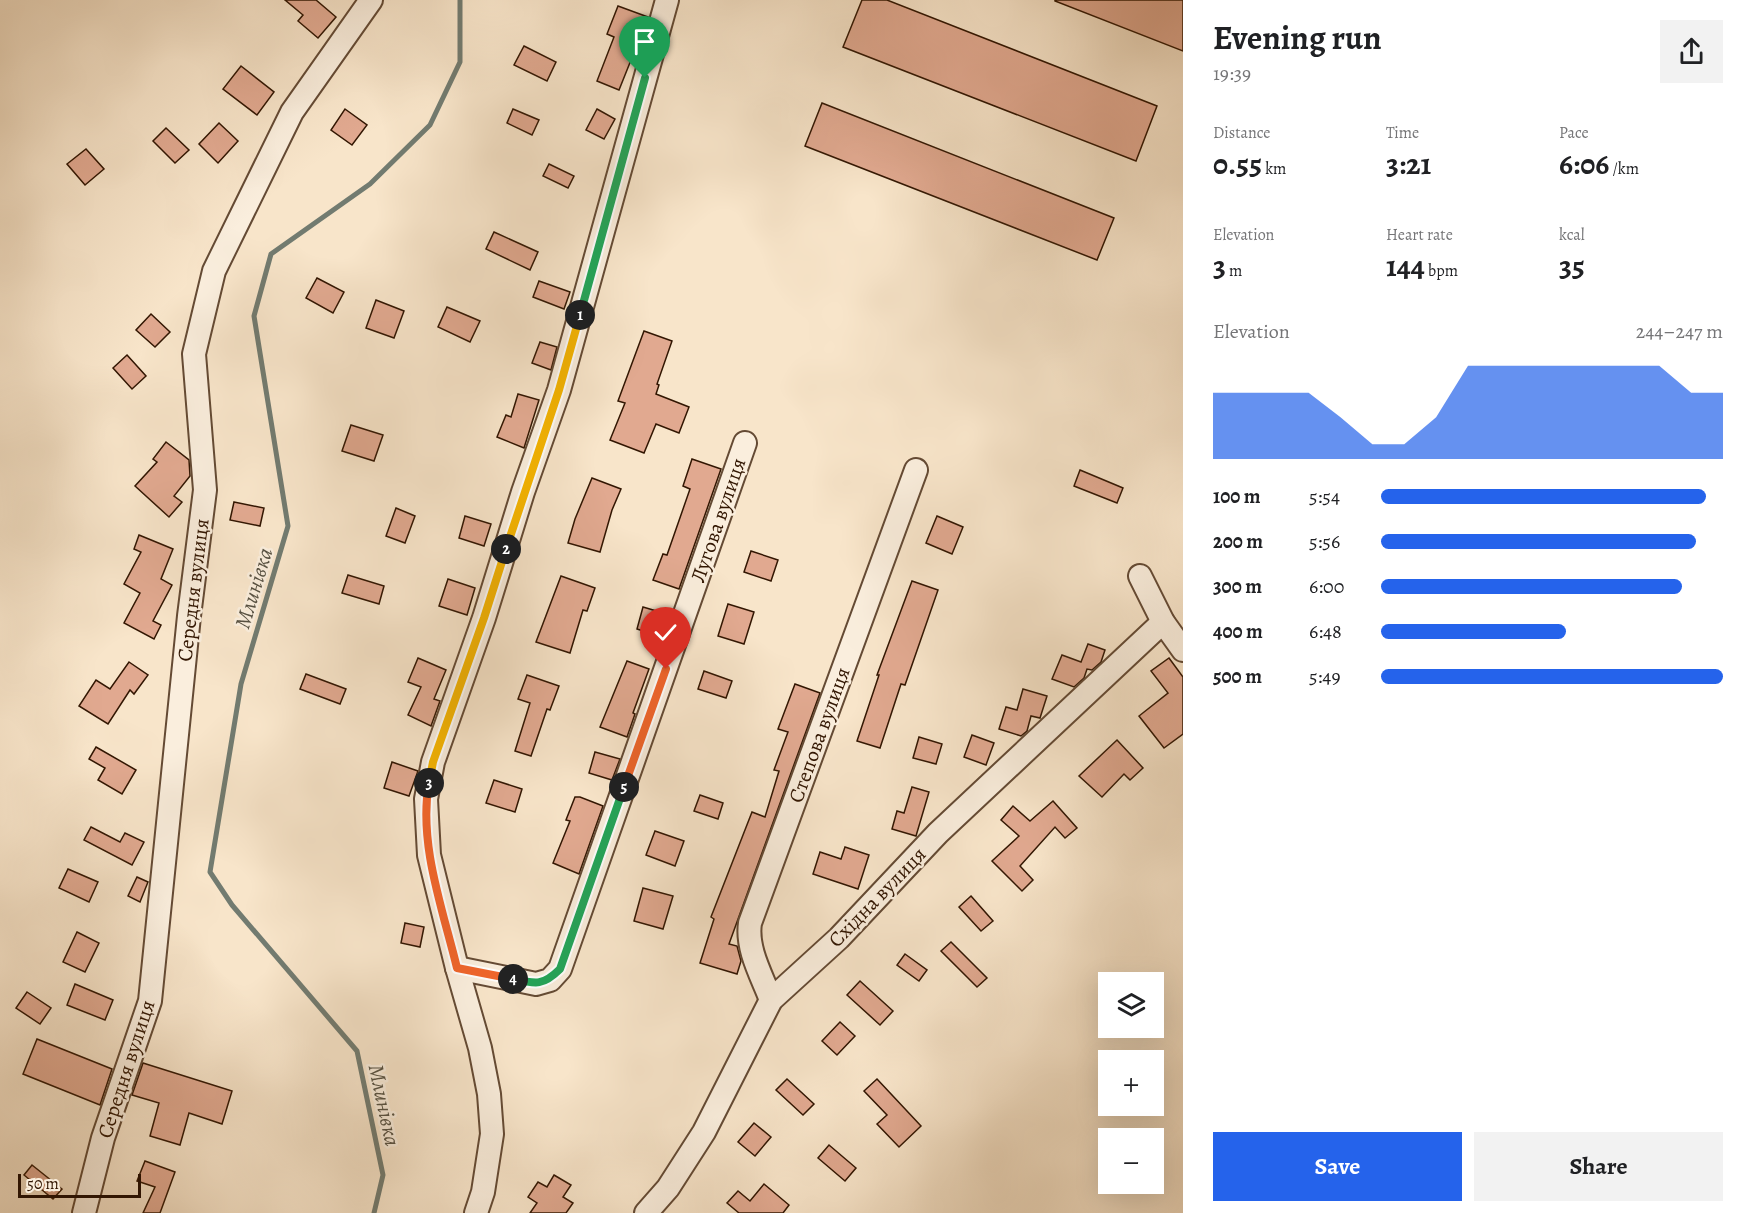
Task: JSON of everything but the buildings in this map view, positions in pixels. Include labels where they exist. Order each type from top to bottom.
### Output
[{"type":"street","name":"Середня вулиця","points":[[84,1213],[103,1138],[150,1001],[189,616],[205,490],[194,354],[214,271],[292,112],[371,0]]},
{"type":"street","points":[[476,1213],[483,1192],[492,1134],[489,1094],[480,1048],[429,855],[426,799],[433,762],[484,618],[559,390],[667,0]]},
{"type":"street","name":"Лугова вулиця","points":[[457,968],[536,984],[550,980],[560,969],[745,443]]},
{"type":"street","name":"Степова вулиця","points":[[771,999],[751,948],[748,935],[750,923],[916,470]]},
{"type":"street","points":[[1140,576],[1163,622],[1183,650]]},
{"type":"street","name":"Східна вулиця","points":[[646,1213],[668,1188],[704,1132],[771,999],[839,938],[938,833],[1163,622]]},
{"type":"waterway","name":"Млинівка","points":[[374,1213],[383,1175],[357,1051],[232,905],[210,872],[241,684],[288,526],[254,316],[271,254],[370,184],[430,125],[460,62],[460,0]]},
{"type":"route","points":[[645,78],[559,390],[484,618],[433,762],[426,799],[429,855],[457,968],[536,984],[550,980],[560,969],[666,669]]}]
